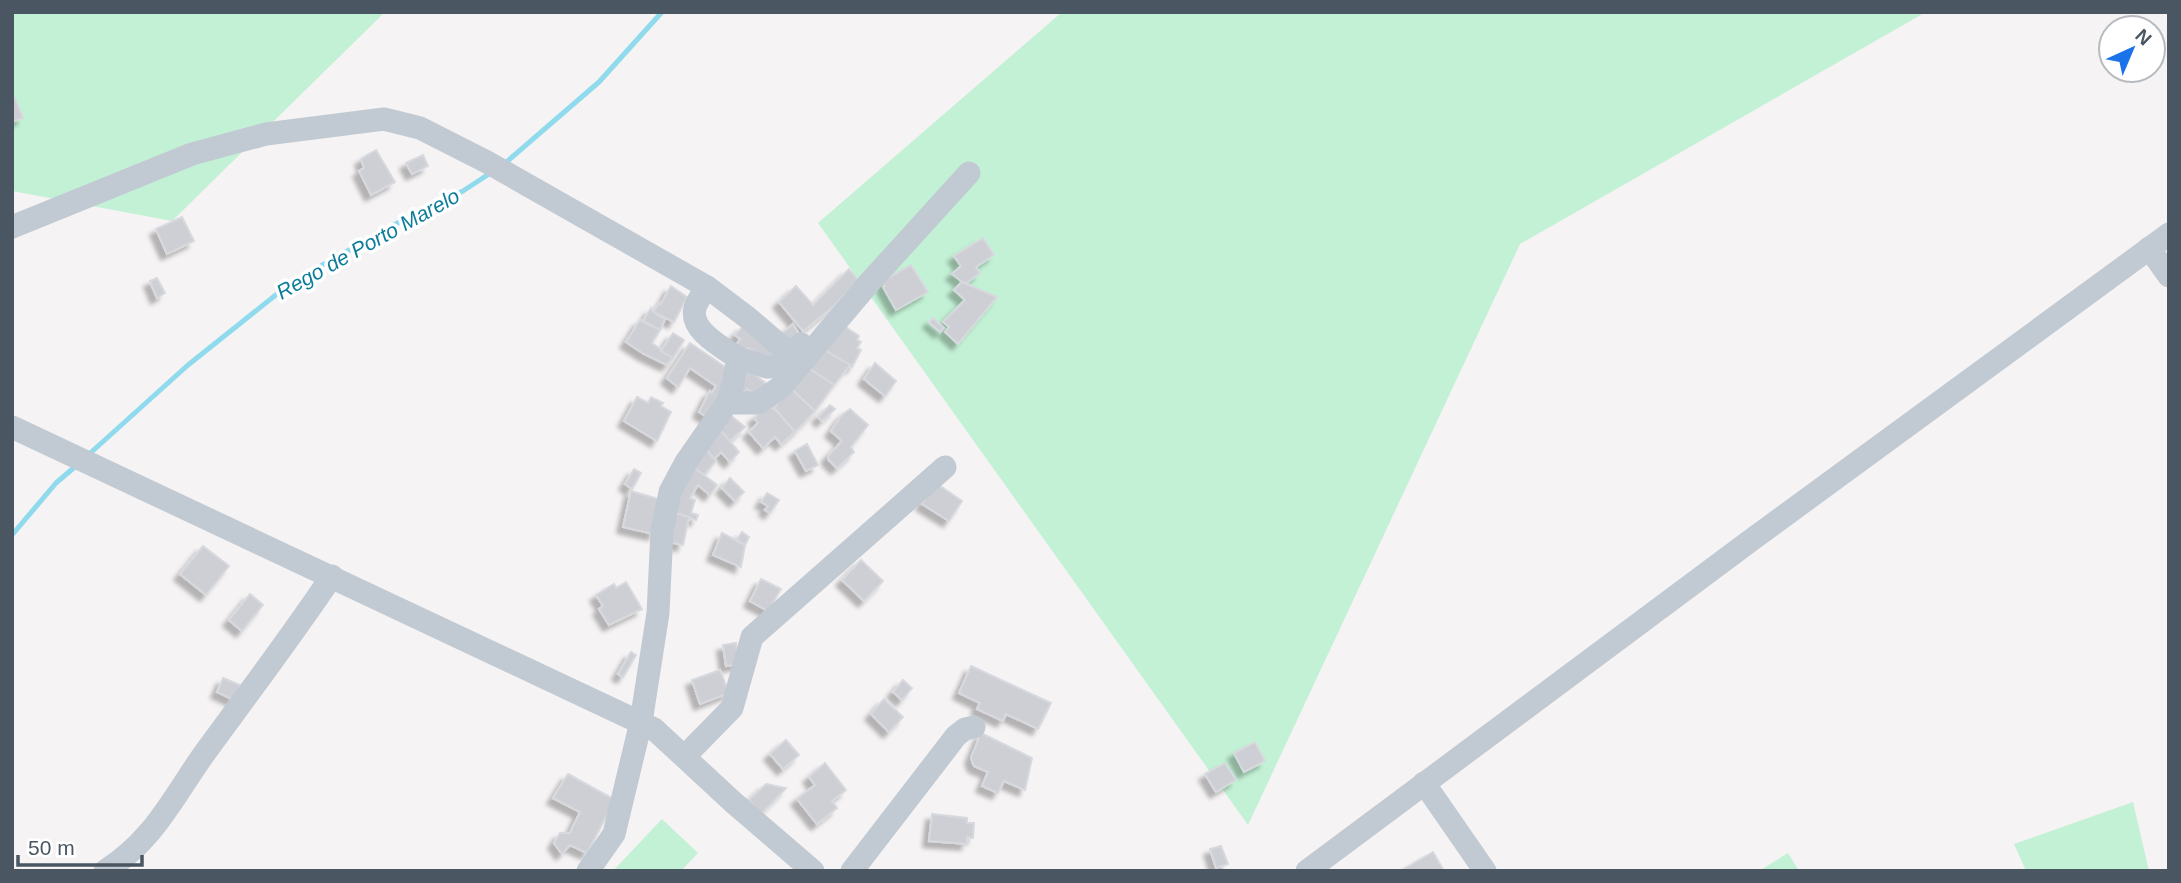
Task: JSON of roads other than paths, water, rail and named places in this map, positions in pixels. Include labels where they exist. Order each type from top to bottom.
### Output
[{"type":"street","points":[[12,227],[192,153],[266,134],[384,119],[419,128],[487,162],[707,287],[790,354]]},
{"type":"street","points":[[727,403],[758,403],[782,386],[869,283],[969,173]]},
{"type":"street","points":[[1307,871],[2169,234]]},
{"type":"street","points":[[2149,248],[2169,276]]},
{"type":"street","points":[[707,287],[694,309],[697,326],[738,358],[767,367],[777,367],[854,292],[869,283]]},
{"type":"street","points":[[588,871],[614,834],[641,722],[658,613],[662,531],[670,492],[686,461],[727,403],[738,358]]},
{"type":"street","points":[[12,427],[641,722],[664,736],[734,803],[813,871]]},
{"type":"street","points":[[685,756],[732,708],[752,637],[945,467]]},
{"type":"street","points":[[105,871],[139,846],[154,829],[202,757],[332,576]]},
{"type":"street","points":[[852,871],[956,736],[965,729],[974,727]]},
{"type":"street","points":[[1424,783],[1485,871]]},
{"type":"waterway","name":"Rego de Porto Marelo","points":[[503,165],[599,82],[662,12]]},
{"type":"waterway","name":"Rego de Porto Marelo","points":[[87,456],[188,365],[292,282],[412,215],[463,191],[492,172]]},
{"type":"waterway","name":"Rego de Porto Marelo","points":[[12,535],[56,483],[77,465]]}]
